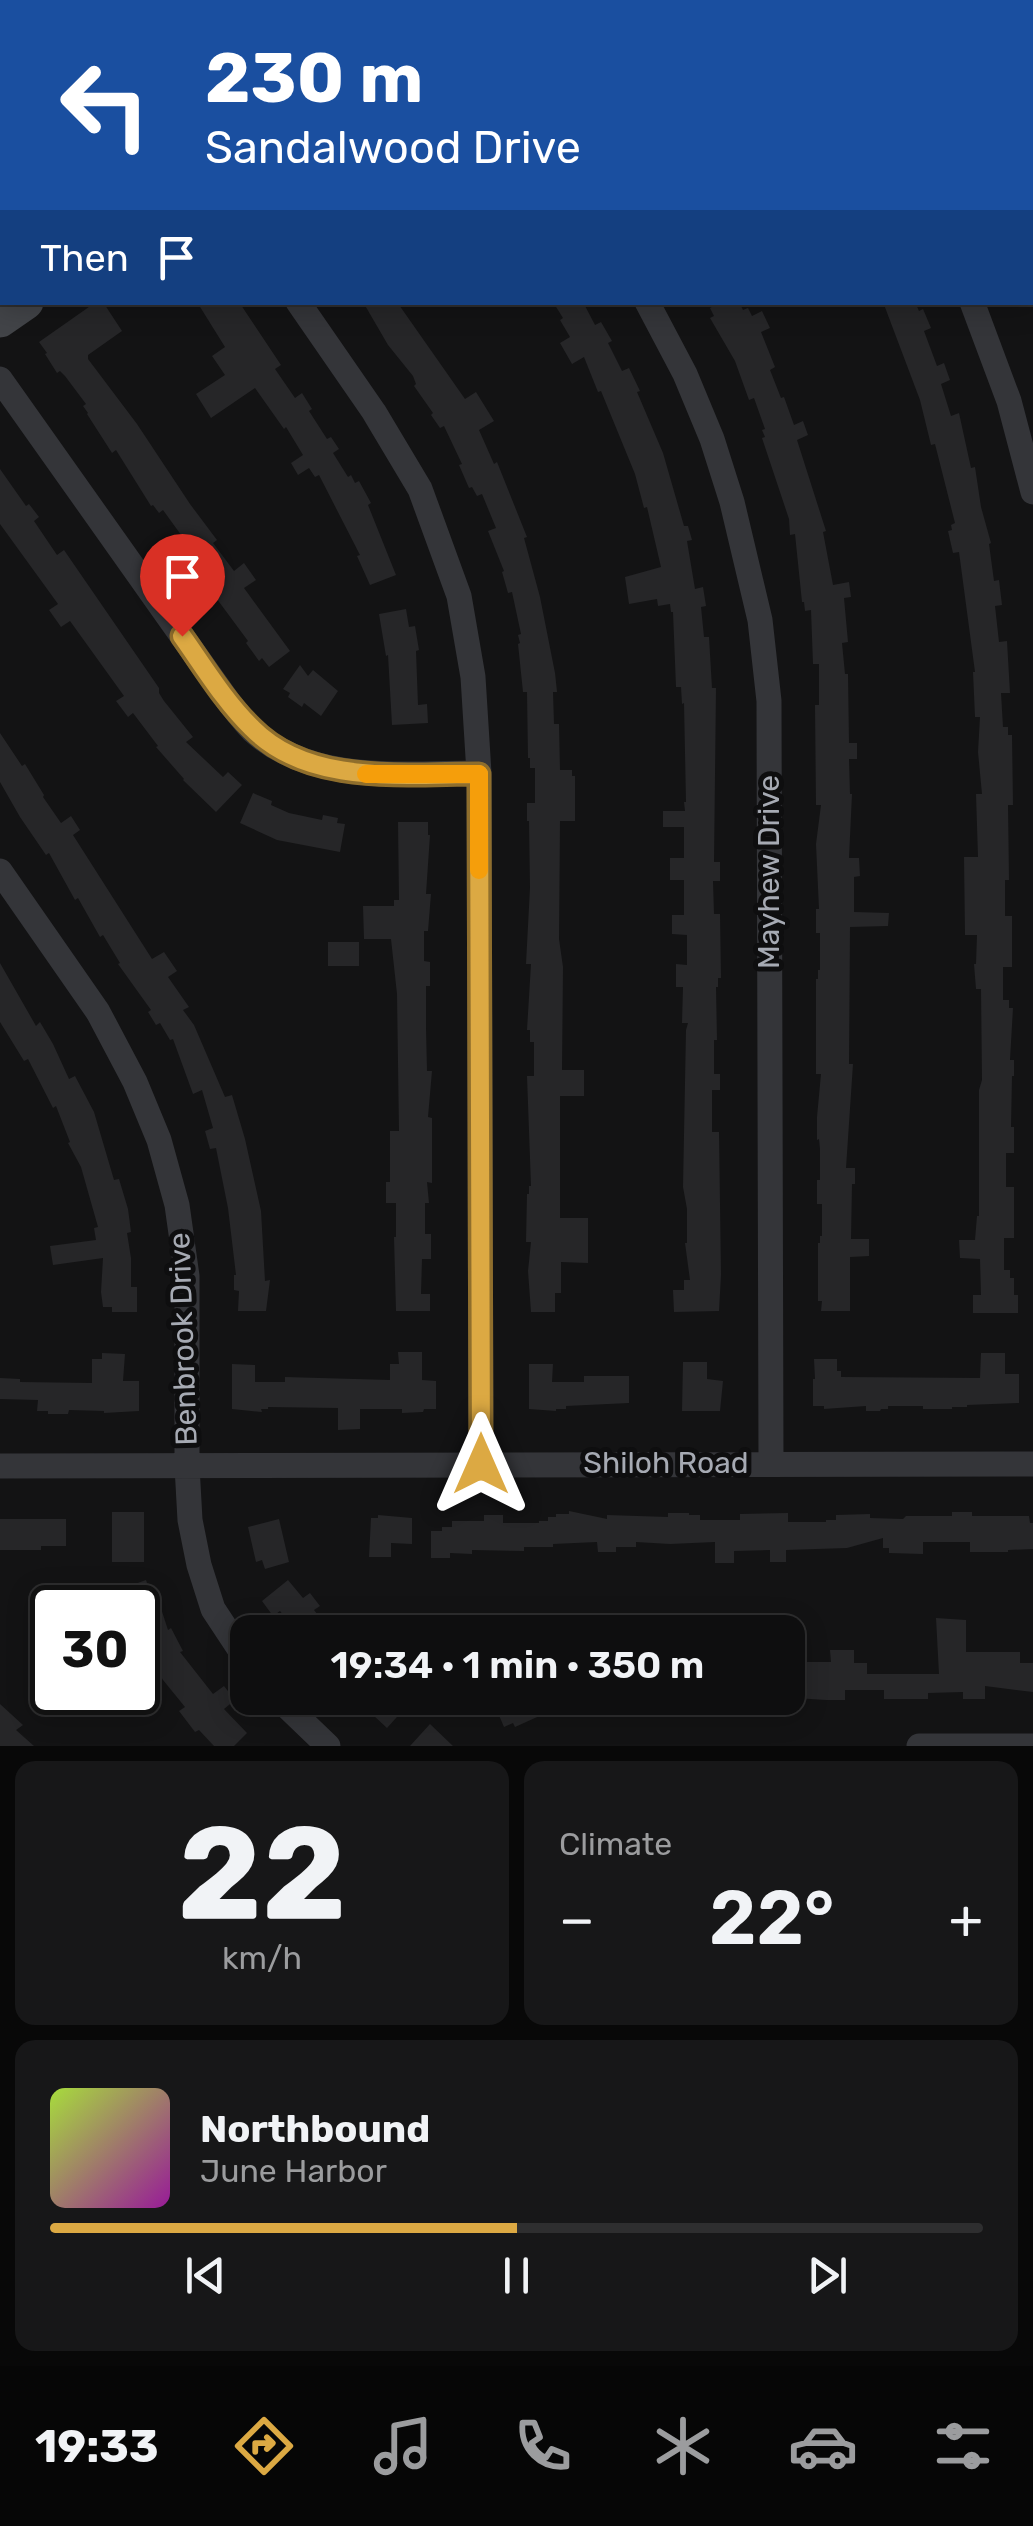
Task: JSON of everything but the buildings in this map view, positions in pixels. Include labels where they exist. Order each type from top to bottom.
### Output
[{"type":"main road","points":[[0,320],[22,305]]},
{"type":"street","points":[[300,305],[374,412],[420,489],[459,596],[473,678],[479,774],[481,1464]]},
{"type":"street","name":"Mayhew Drive","points":[[649,305],[685,374],[712,439],[749,565],[764,652],[769,701],[771,1463]]},
{"type":"street","points":[[973,305],[1009,400],[1033,492]]},
{"type":"street","points":[[0,380],[228,701],[254,731],[290,754],[324,767],[361,774],[479,774]]},
{"type":"street","name":"Benbrook Drive","points":[[0,870],[98,1012],[160,1140],[177,1206],[188,1276],[190,1520],[213,1609],[230,1635]]},
{"type":"street","name":"Shiloh Road","points":[[0,1466],[1033,1464]]},
{"type":"street","points":[[296,1715],[328,1746]]},
{"type":"street","points":[[919,1746],[1033,1746]]},
{"type":"slow traffic","points":[[366,774],[479,774],[479,870]]},
{"type":"route","points":[[182,636],[254,731],[290,754],[324,767],[361,774],[479,774],[481,1464]]}]
